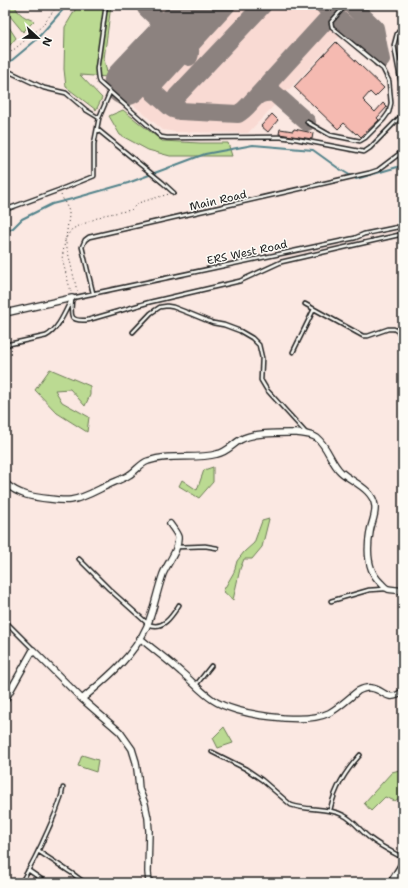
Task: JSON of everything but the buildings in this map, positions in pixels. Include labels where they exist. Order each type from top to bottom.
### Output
[{"type":"main road","points":[[393,882],[403,865]]},
{"type":"street","points":[[5,313],[72,298]]},
{"type":"street","points":[[5,483],[16,491],[32,497],[69,500],[89,495],[129,475],[147,461],[170,456],[206,456],[219,454],[228,450],[240,440],[250,436],[295,433],[307,434],[315,437],[320,442],[334,465],[368,492],[372,498],[375,506],[368,544],[370,565],[376,579],[387,588],[403,591]]},
{"type":"street","points":[[82,699],[115,670],[131,653],[148,624],[164,572],[177,547],[178,536],[170,524]]},
{"type":"street","points":[[140,639],[172,664],[212,700],[240,711],[263,715],[305,718],[314,717],[329,712],[364,688],[376,689],[390,696],[398,695],[403,691]]},
{"type":"street","points":[[5,700],[33,650],[82,699],[120,732],[132,749],[137,769],[139,789],[145,804],[148,818],[150,830],[148,872],[149,883]]},
{"type":"lane","points":[[106,5],[97,69],[100,84],[164,138],[280,137],[364,152],[370,148],[403,114]]},
{"type":"lane","points":[[307,122],[330,135],[360,141],[384,119],[389,112],[391,103],[389,81],[383,69],[332,27],[331,22],[346,5]]},
{"type":"lane","points":[[403,28],[397,34],[394,45],[403,94]]},
{"type":"lane","points":[[398,64],[403,63]]},
{"type":"lane","points":[[10,72],[44,88],[66,93],[86,110],[99,118]]},
{"type":"lane","points":[[10,208],[94,176],[94,144],[99,118],[110,92]]},
{"type":"lane","points":[[97,129],[174,193]]},
{"type":"lane","name":"Main Road","points":[[93,293],[82,247],[85,240],[89,237],[369,174],[378,170],[403,151]]},
{"type":"lane","name":"ERS West Road","points":[[72,298],[355,238],[364,234],[403,226]]},
{"type":"lane","points":[[72,298],[72,316],[76,320],[88,320],[150,302],[240,281],[281,262],[403,234]]},
{"type":"lane","points":[[5,345],[50,334],[58,324],[72,298]]},
{"type":"lane","points":[[305,304],[363,336],[368,336],[388,329],[394,329],[403,335]]},
{"type":"lane","points":[[132,332],[151,313],[160,307],[167,306],[174,307],[213,323],[224,325],[240,331],[252,338],[259,345],[262,358],[261,380],[267,390],[307,434]]},
{"type":"lane","points":[[293,352],[314,310]]},
{"type":"lane","points":[[177,547],[205,546],[217,548]]},
{"type":"lane","points":[[79,559],[109,589],[148,624],[153,626],[162,625],[172,616],[179,605]]},
{"type":"lane","points":[[330,600],[370,590],[387,588]]},
{"type":"lane","points":[[5,621],[33,650]]},
{"type":"lane","points":[[196,686],[211,666]]},
{"type":"lane","points":[[212,752],[246,769],[262,780],[291,805],[296,807],[330,810],[345,815],[372,840],[403,858]]},
{"type":"lane","points":[[330,810],[336,789],[347,770],[360,755]]},
{"type":"lane","points":[[21,883],[38,851],[58,807],[62,797],[63,788]]},
{"type":"lane","points":[[38,851],[85,883]]},
{"type":"lane","points":[[28,870],[47,883]]},
{"type":"lane","points":[[384,883],[393,882]]},
{"type":"path","points":[[5,57],[41,27],[58,5]]},
{"type":"path","points":[[63,197],[69,216],[62,259],[72,298]]},
{"type":"shaded area","points":[[134,5],[172,5],[153,25]]},
{"type":"shaded area","points":[[224,5],[368,6],[248,133],[175,132],[163,130],[131,103]]},
{"type":"green space","points":[[5,5],[15,5],[20,13],[34,21],[23,32],[5,10]]},
{"type":"green space","points":[[78,5],[111,5],[104,59],[108,77],[80,75],[102,98],[96,110],[66,87],[64,69],[65,27]]},
{"type":"green space","points":[[5,21],[16,38],[5,51]]},
{"type":"green space","points":[[123,110],[162,141],[228,143],[232,156],[170,156],[148,150],[120,135],[109,116]]},
{"type":"green space","points":[[50,369],[90,386],[90,395],[85,406],[70,389],[55,390],[62,402],[89,417],[87,432],[57,413],[35,390]]},
{"type":"green space","points":[[213,467],[213,482],[199,498],[179,486],[182,480],[197,490],[204,470]]},
{"type":"green space","points":[[269,519],[262,547],[252,559],[244,559],[240,569],[233,600],[223,591],[234,572],[237,561],[254,543],[262,521]]},
{"type":"green space","points":[[224,727],[233,743],[218,748],[213,738]]},
{"type":"green space","points":[[82,755],[98,760],[96,772],[78,766]]},
{"type":"green space","points":[[403,769],[403,795],[395,801],[385,797],[371,811],[364,803],[392,772]]},
{"type":"waterway","points":[[5,66],[35,41],[67,5]]},
{"type":"waterway","points":[[5,232],[13,228],[22,219],[52,204],[128,183],[205,154],[253,145],[313,150],[356,179],[401,166]]},
{"type":"taxiway","points":[[145,5],[146,8],[167,27],[185,38],[190,49],[189,57]]},
{"type":"taxiway","points":[[197,33],[206,5]]},
{"type":"taxiway","points":[[170,107],[153,92],[152,87],[227,5]]},
{"type":"taxiway","points":[[263,5],[177,96],[170,107],[180,111],[238,114],[243,111],[257,96],[267,93],[274,93],[307,122]]},
{"type":"taxiway","points":[[256,97],[340,5]]},
{"type":"taxiway","points":[[351,5],[375,28],[381,60]]},
{"type":"taxiway","points":[[324,6],[380,55]]},
{"type":"runway","points":[[126,83],[200,5]]}]
